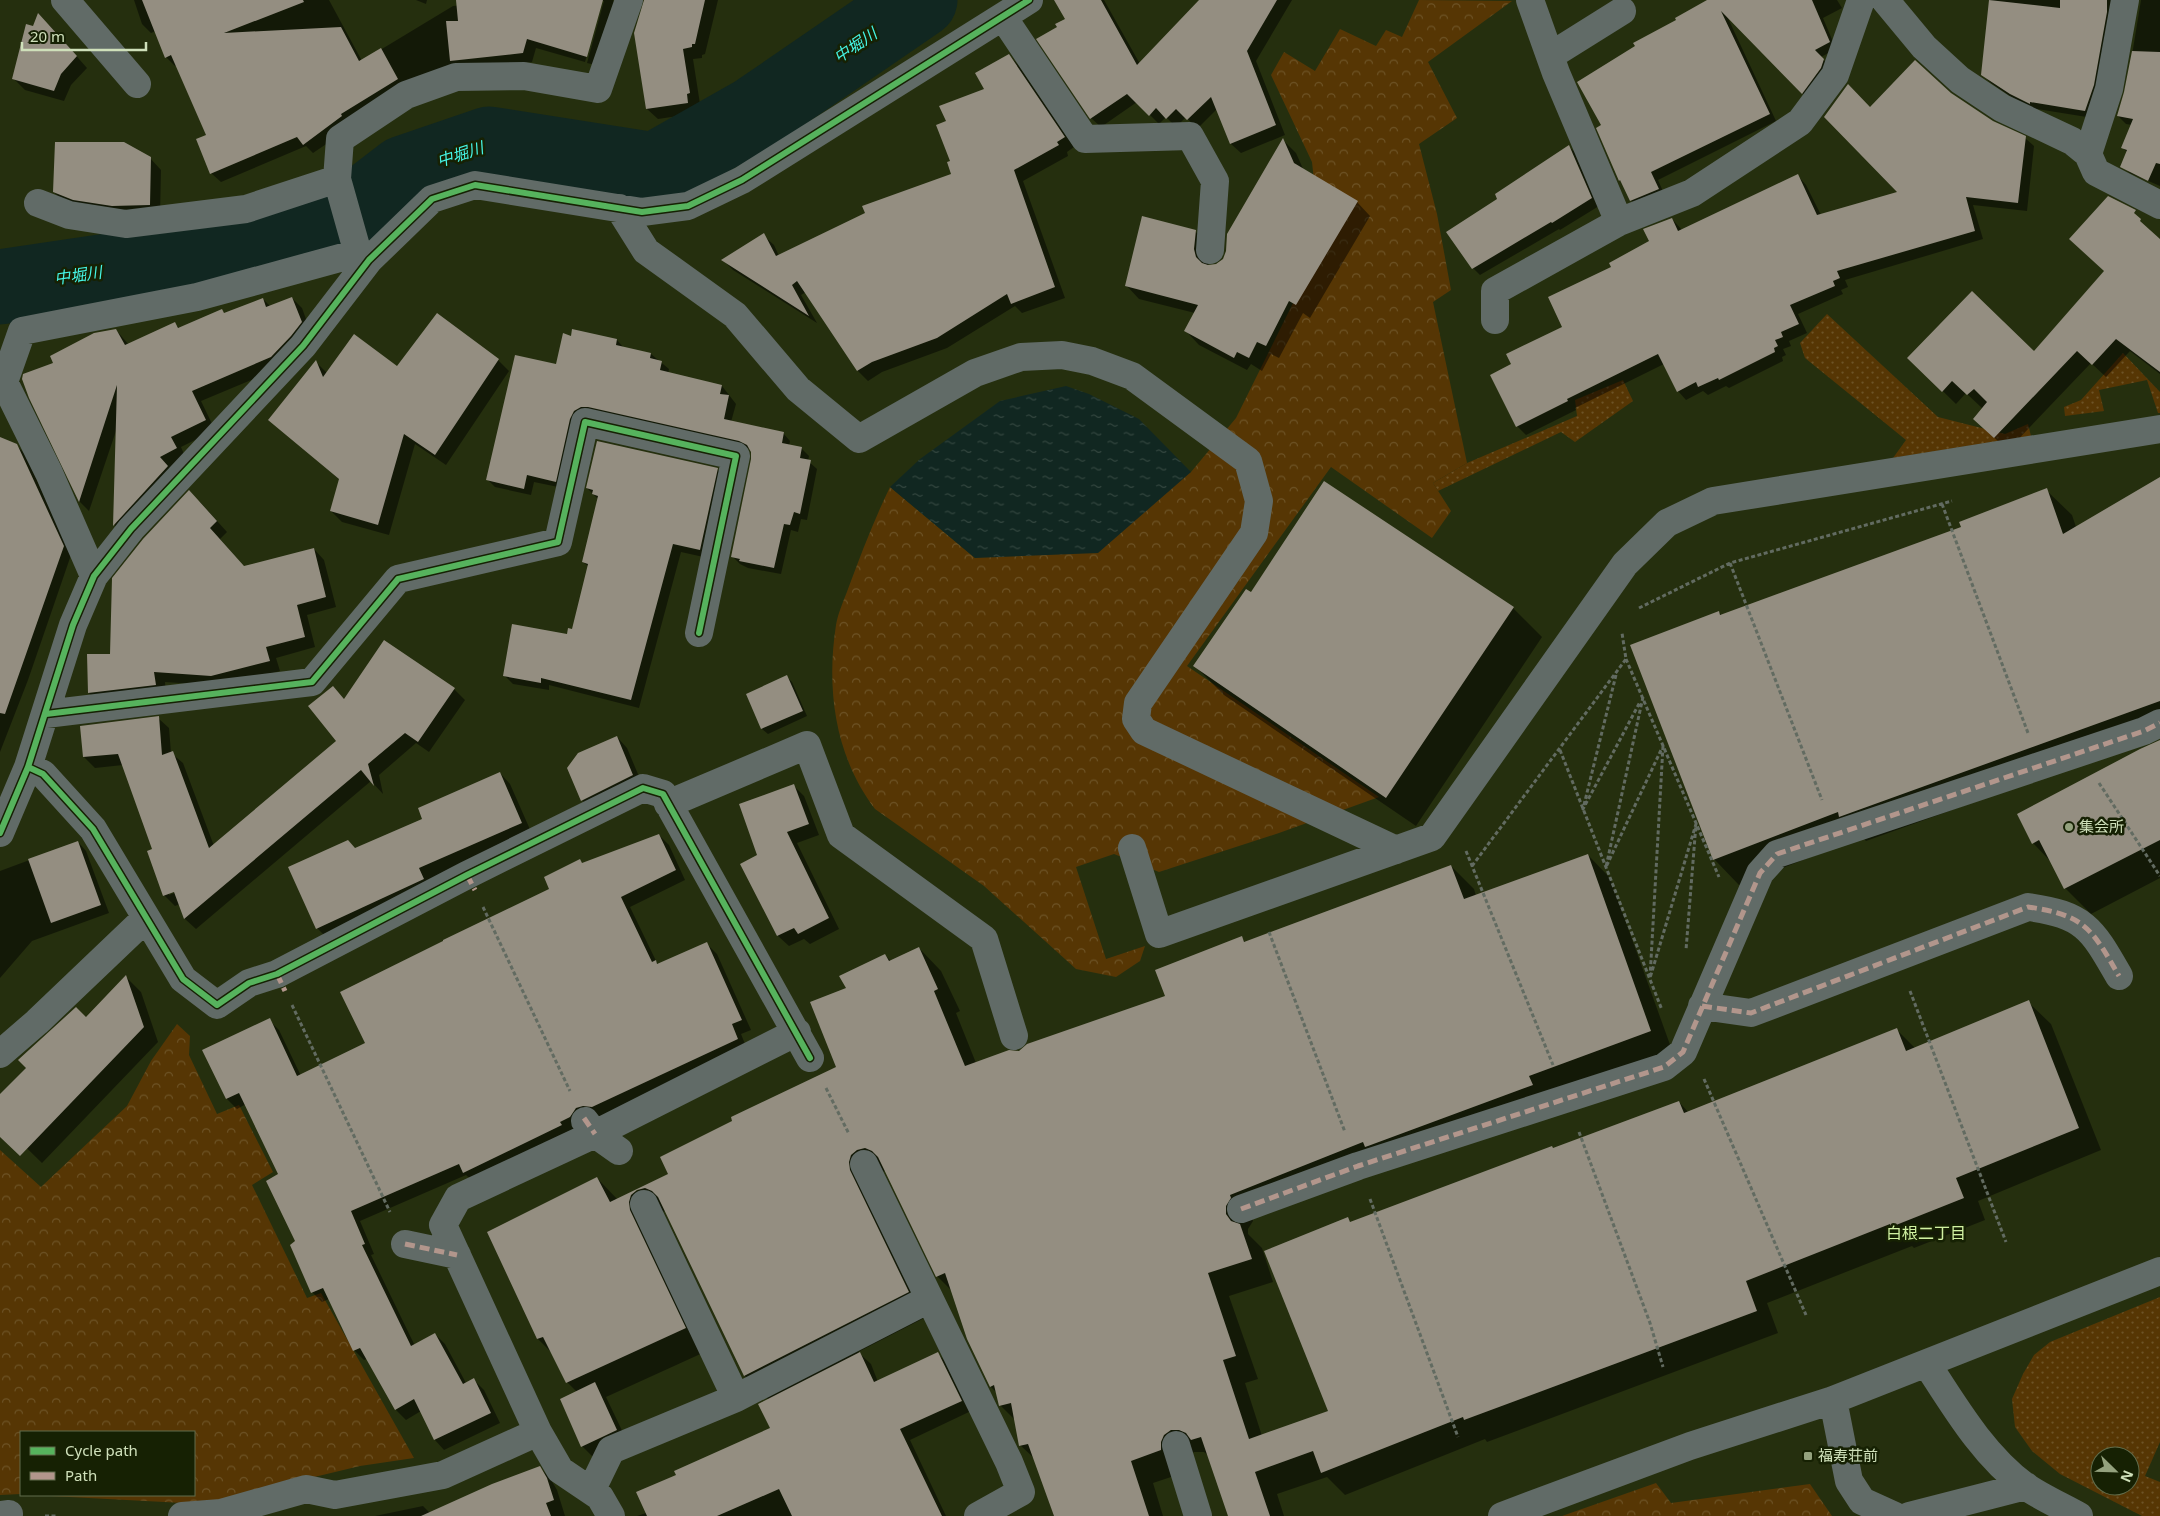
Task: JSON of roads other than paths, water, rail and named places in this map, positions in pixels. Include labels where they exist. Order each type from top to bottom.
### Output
[{"type":"street","points":[[65,0],[136,84]]},
{"type":"street","points":[[358,256],[337,179],[340,139],[406,95],[456,77],[524,76],[598,89],[629,0]]},
{"type":"street","points":[[0,833],[28,767],[74,625],[94,576],[131,529],[304,346],[358,256],[432,199],[475,185],[642,212],[688,206],[742,180],[1029,0]]},
{"type":"street","points":[[1530,0],[1550,56],[1619,222]]},
{"type":"street","points":[[1496,320],[1496,290],[1619,222],[1692,193],[1800,122],[1835,75],[1862,0]]},
{"type":"street","points":[[1884,0],[1924,47],[1960,80],[2002,108],[2072,141],[2088,154],[2096,172],[2160,205]]},
{"type":"street","points":[[2088,154],[2109,89],[2125,0]]},
{"type":"street","points":[[1550,56],[1622,11]]},
{"type":"street","points":[[1003,17],[1085,139],[1190,136],[1215,181],[1210,250]]},
{"type":"street","points":[[38,202],[69,215],[126,224],[246,209],[337,179]]},
{"type":"street","points":[[619,208],[646,251],[735,315],[798,389],[859,439],[975,374],[1021,357],[1062,355],[1092,361],[1132,376],[1248,461],[1259,501],[1254,533],[1138,703],[1136,718],[1144,731],[1396,850]]},
{"type":"street","points":[[94,576],[48,473],[4,382],[22,331],[196,296],[358,256]]},
{"type":"street","points":[[46,714],[312,682],[398,579],[558,542],[585,422],[736,456],[699,633]]},
{"type":"street","points":[[1132,848],[1159,934],[1432,837],[1625,564],[1667,523],[1713,501],[2160,429]]},
{"type":"street","points":[[1241,1209],[1358,1166],[1664,1067],[1683,1048],[1760,873],[1776,854],[2144,731],[2160,723]]},
{"type":"street","points":[[668,804],[807,745],[842,835],[984,939],[1014,1036]]},
{"type":"street","points":[[28,767],[43,774],[93,830],[184,978],[217,1005],[249,983],[281,982],[471,883],[643,788],[663,794],[810,1058]]},
{"type":"street","points":[[1702,1006],[1751,1012],[1898,958],[2028,907],[2058,911],[2080,922],[2096,937],[2119,976]]},
{"type":"street","points":[[0,1054],[146,918]]},
{"type":"street","points":[[611,1516],[600,1497],[560,1470],[538,1432],[442,1225],[458,1198],[589,1126],[797,1032]]},
{"type":"street","points":[[589,1126],[619,1151]]},
{"type":"street","points":[[864,1164],[1009,1462],[1020,1492],[978,1516]]},
{"type":"street","points":[[644,1204],[736,1398]]},
{"type":"street","points":[[405,1244],[457,1255]]},
{"type":"street","points":[[1502,1516],[1690,1446],[1833,1400],[2160,1270]]},
{"type":"street","points":[[591,1491],[611,1450],[736,1398],[929,1298]]},
{"type":"street","points":[[1927,1364],[1962,1419],[2000,1463],[2026,1486],[2079,1516]]},
{"type":"street","points":[[1833,1400],[1848,1481],[1862,1501],[1895,1516]]},
{"type":"street","points":[[182,1516],[221,1513],[306,1489],[338,1506],[443,1475],[538,1432]]},
{"type":"street","points":[[1176,1445],[1198,1516]]},
{"type":"street","points":[[1909,1516],[2026,1486]]},
{"type":"water","points":[[1066,386],[1089,394],[1139,419],[1191,472],[1098,553],[975,558],[890,487],[920,459],[1000,401]]},
{"type":"waterway","name":"中堀川","points":[[0,287],[141,266],[267,233],[365,203],[404,173],[489,144],[655,170],[754,114],[920,0]]},
{"type":"place","name":"集会所","points":[[2069,827]]},
{"type":"place","name":"福寿荘前","points":[[1808,1456]]},
{"type":"district","name":"白根二丁目","points":[[1926,1233]]}]
